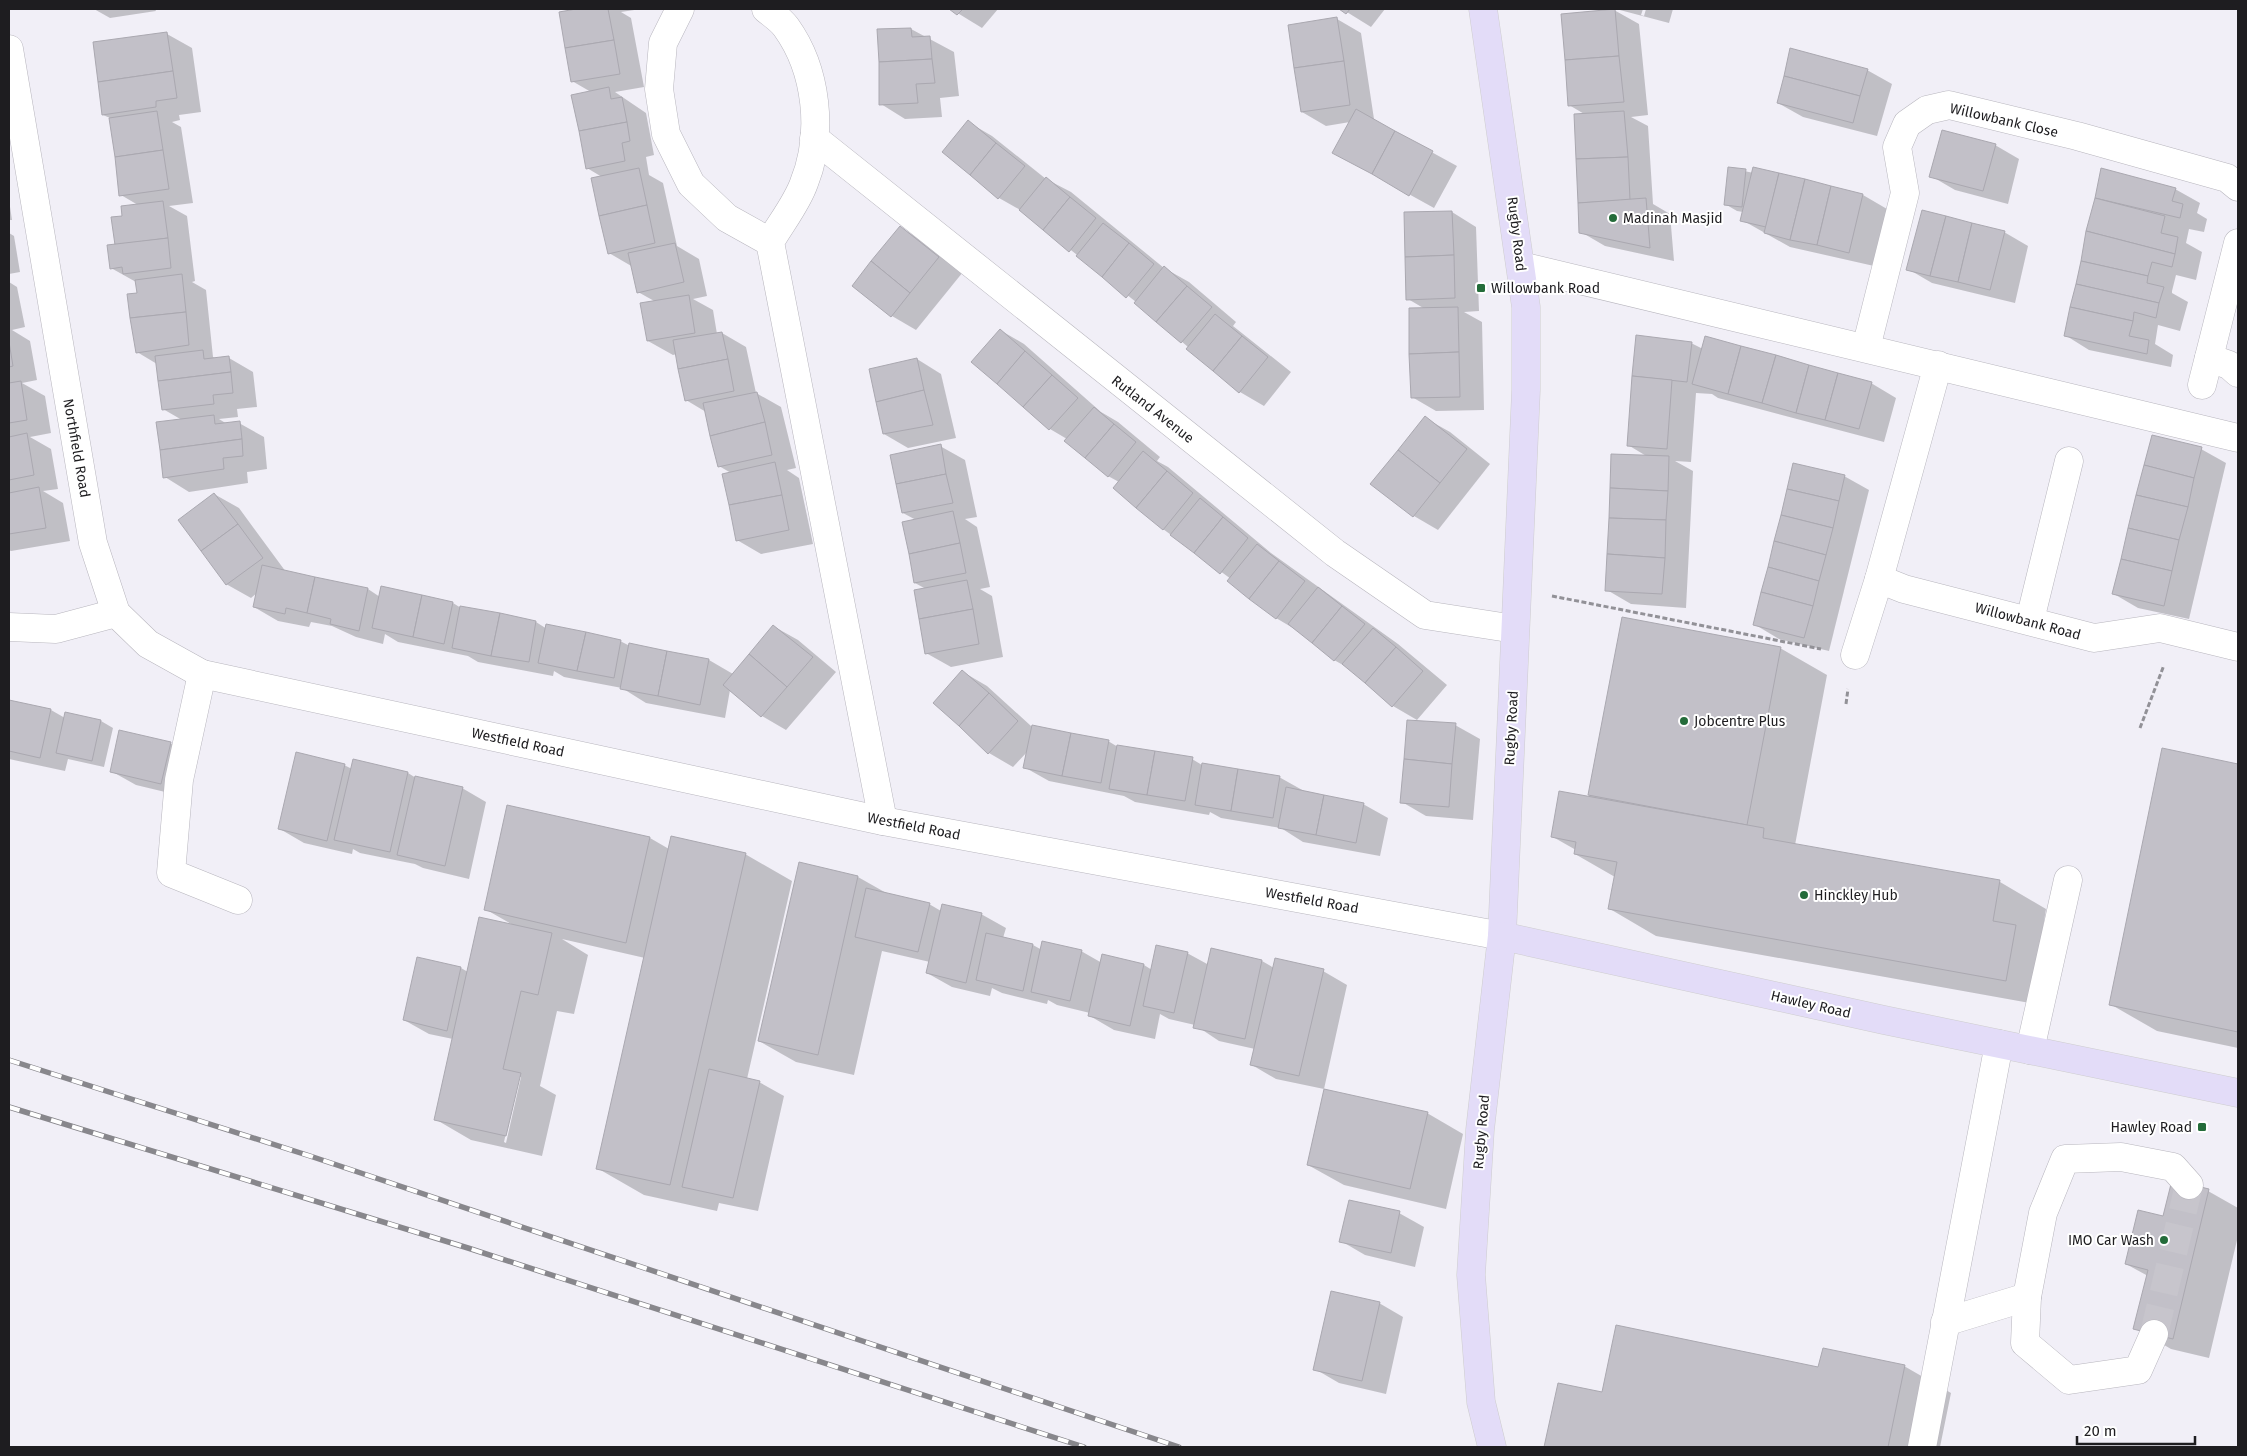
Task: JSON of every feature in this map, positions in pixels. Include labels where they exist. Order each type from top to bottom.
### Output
[{"type":"main road","name":"Rugby Road","points":[[1483,9],[1526,307],[1526,381],[1502,936],[1480,1130],[1472,1274],[1481,1402],[1492,1447]]},
{"type":"main road","name":"Hawley Road","points":[[1502,936],[1999,1044],[2238,1093]]},
{"type":"street","points":[[680,9],[663,43],[660,88],[666,134],[691,184],[728,218],[770,242]]},
{"type":"street","points":[[783,14],[804,56],[814,95],[814,138],[804,183],[770,242],[882,821]]},
{"type":"street","name":"Northfield Road","points":[[9,49],[94,543],[116,613],[148,644],[202,674],[329,701]]},
{"type":"street","name":"Willowbank Close","points":[[1866,348],[1905,193],[1897,147],[1907,124],[1927,110],[1949,105],[2077,136],[2227,178],[2238,187]]},
{"type":"street","name":"Rutland Avenue","points":[[814,138],[1335,553],[1425,615],[1515,629]]},
{"type":"street","points":[[2202,386],[2238,243]]},
{"type":"street","points":[[1521,266],[2238,438]]},
{"type":"street","points":[[2209,358],[2229,365],[2238,373]]},
{"type":"street","points":[[1854,655],[1879,579],[1938,365]]},
{"type":"street","points":[[2030,620],[2069,461]]},
{"type":"street","name":"Willowbank Road","points":[[1879,579],[1904,589],[2094,638],[2160,628],[2238,647]]},
{"type":"street","points":[[9,627],[56,629],[116,613]]},
{"type":"street","points":[[202,674],[179,780],[171,873],[238,900]]},
{"type":"street","name":"Westfield Road","points":[[329,701],[882,821],[1502,936]]},
{"type":"street","points":[[2030,1050],[2068,880]]},
{"type":"street","points":[[1922,1447],[1999,1044]]},
{"type":"street","points":[[2154,1334],[2138,1370],[2069,1380],[2025,1343],[2027,1297],[2043,1213],[2066,1159],[2121,1157],[2173,1167],[2189,1185]]},
{"type":"street","points":[[1946,1322],[2027,1297]]},
{"type":"path","points":[[1517,590],[1854,655]]},
{"type":"path","points":[[2140,728],[2176,632]]},
{"type":"building","points":[[576,9],[608,9],[614,40],[565,48],[559,12]]},
{"type":"building","points":[[949,9],[963,9],[957,15]]},
{"type":"building","points":[[1339,9],[1350,9],[1346,14]]},
{"type":"building","points":[[1615,9],[1619,56],[1565,60],[1561,14]]},
{"type":"building","points":[[1337,17],[1344,61],[1294,68],[1288,25]]},
{"type":"building","points":[[911,28],[912,37],[930,36],[932,59],[879,62],[877,29]]},
{"type":"building","points":[[167,32],[173,71],[98,82],[93,42]]},
{"type":"building","points":[[614,40],[620,74],[571,82],[565,48]]},
{"type":"building","points":[[1790,48],[1868,69],[1860,96],[1784,76]]},
{"type":"building","points":[[1619,56],[1624,102],[1568,106],[1565,60]]},
{"type":"building","points":[[932,59],[935,83],[916,84],[918,103],[879,105],[879,62]]},
{"type":"building","points":[[1344,61],[1350,105],[1301,112],[1294,68]]},
{"type":"building","points":[[173,71],[177,98],[156,101],[156,107],[102,115],[98,82]]},
{"type":"building","points":[[1784,76],[1860,96],[1853,123],[1777,103]]},
{"type":"building","points":[[609,87],[611,99],[622,97],[627,122],[579,131],[571,95]]},
{"type":"building","points":[[1356,109],[1395,131],[1372,174],[1332,153]]},
{"type":"building","points":[[157,111],[163,150],[115,157],[109,118]]},
{"type":"building","points":[[1624,111],[1628,157],[1576,159],[1574,114]]},
{"type":"building","points":[[968,120],[996,143],[970,175],[942,152]]},
{"type":"building","points":[[627,122],[630,141],[622,143],[625,161],[586,169],[579,131]]},
{"type":"building","points":[[1942,130],[1996,144],[1983,191],[1929,177]]},
{"type":"building","points":[[1395,131],[1433,151],[1409,196],[1372,174]]},
{"type":"building","points":[[996,143],[1025,166],[998,199],[970,175]]},
{"type":"building","points":[[163,150],[169,189],[119,196],[115,157]]},
{"type":"building","points":[[1628,157],[1630,200],[1578,203],[1576,159]]},
{"type":"building","points":[[1728,167],[1746,169],[1742,207],[1724,205]]},
{"type":"building","points":[[1753,167],[1779,173],[1766,227],[1740,221]]},
{"type":"building","points":[[639,168],[647,205],[599,216],[591,178]]},
{"type":"building","points":[[2101,168],[2176,188],[2172,201],[2183,204],[2180,218],[2095,198]]},
{"type":"building","points":[[1779,173],[1805,179],[1790,240],[1764,233]]},
{"type":"building","points":[[1046,177],[1070,197],[1043,230],[1019,210]]},
{"type":"building","points":[[1805,179],[1831,186],[1817,245],[1790,240]]},
{"type":"building","points":[[1831,186],[1863,194],[1849,253],[1817,245]]},
{"type":"building","points":[[1070,197],[1096,218],[1069,252],[1043,230]]},
{"type":"building","name":"Madinah Masjid","points":[[1646,198],[1650,248],[1579,233],[1578,203]]},
{"type":"building","points":[[2095,198],[2165,216],[2161,233],[2178,237],[2175,254],[2086,231]]},
{"type":"building","points":[[163,201],[168,238],[115,245],[111,217],[122,216],[121,206]]},
{"type":"building","points":[[647,205],[655,243],[608,254],[599,216]]},
{"type":"building","points":[[1922,210],[1946,216],[1930,276],[1906,270]]},
{"type":"building","points":[[1452,211],[1454,255],[1405,257],[1404,212]]},
{"type":"building","points":[[1946,216],[1972,223],[1958,282],[1930,276]]},
{"type":"building","points":[[1103,223],[1129,243],[1102,277],[1076,256]]},
{"type":"building","points":[[1972,223],[2005,231],[1990,290],[1958,282]]},
{"type":"building","points":[[900,226],[939,257],[910,293],[871,261]]},
{"type":"building","points":[[2086,231],[2175,254],[2172,267],[2152,262],[2148,276],[2081,261]]},
{"type":"building","points":[[168,238],[171,268],[123,274],[122,267],[110,269],[107,245]]},
{"type":"building","points":[[675,243],[684,282],[637,293],[628,253]]},
{"type":"building","points":[[1129,243],[1154,264],[1126,298],[1102,277]]},
{"type":"building","points":[[1454,255],[1455,298],[1406,300],[1405,257]]},
{"type":"building","points":[[871,261],[910,293],[891,317],[852,286]]},
{"type":"building","points":[[2081,261],[2148,276],[2147,283],[2164,287],[2159,303],[2076,284]]},
{"type":"building","points":[[1164,266],[1187,286],[1156,322],[1134,303]]},
{"type":"building","points":[[182,274],[186,312],[130,318],[127,294],[137,293],[135,280]]},
{"type":"building","points":[[2076,284],[2159,303],[2156,318],[2134,312],[2133,321],[2070,307]]},
{"type":"building","points":[[1187,286],[1212,307],[1181,343],[1156,322]]},
{"type":"building","points":[[689,295],[695,333],[647,341],[640,303]]},
{"type":"building","points":[[1458,307],[1459,352],[1409,354],[1409,308]]},
{"type":"building","points":[[2070,307],[2133,321],[2129,336],[2149,340],[2147,354],[2064,336]]},
{"type":"building","points":[[186,312],[189,345],[136,353],[130,318]]},
{"type":"building","points":[[1215,314],[1242,336],[1213,371],[1186,349]]},
{"type":"building","points":[[1000,329],[1025,351],[997,384],[971,362]]},
{"type":"building","points":[[722,332],[728,359],[678,369],[673,340]]},
{"type":"building","points":[[1636,335],[1692,342],[1687,382],[1632,376]]},
{"type":"building","points":[[1242,336],[1268,357],[1239,393],[1213,371]]},
{"type":"building","points":[[1705,336],[1741,346],[1728,394],[1692,384]]},
{"type":"building","points":[[9,342],[13,366],[9,367]]},
{"type":"building","points":[[1741,346],[1776,355],[1762,403],[1728,394]]},
{"type":"building","points":[[203,350],[204,359],[229,356],[231,372],[158,381],[155,356]]},
{"type":"building","points":[[1025,351],[1052,375],[1023,407],[997,384]]},
{"type":"building","points":[[1459,352],[1460,397],[1411,398],[1409,354]]},
{"type":"building","points":[[1776,355],[1809,365],[1796,413],[1762,403]]},
{"type":"building","points":[[917,358],[924,390],[876,402],[869,369]]},
{"type":"building","points":[[728,359],[734,391],[685,401],[678,369]]},
{"type":"building","points":[[1809,365],[1838,373],[1825,420],[1796,413]]},
{"type":"building","points":[[231,372],[233,393],[213,395],[214,404],[162,410],[158,381]]},
{"type":"building","points":[[1838,373],[1872,382],[1859,429],[1825,420]]},
{"type":"building","points":[[1052,375],[1078,398],[1049,430],[1023,407]]},
{"type":"building","points":[[1632,376],[1672,380],[1667,449],[1627,446]]},
{"type":"building","points":[[21,381],[27,420],[9,423],[9,383]]},
{"type":"building","points":[[924,390],[933,425],[883,434],[876,402]]},
{"type":"building","points":[[757,392],[765,422],[710,436],[703,403]]},
{"type":"building","points":[[1094,407],[1114,424],[1085,458],[1064,441]]},
{"type":"building","points":[[214,415],[215,424],[240,421],[242,439],[160,450],[156,422]]},
{"type":"building","points":[[1425,416],[1467,449],[1440,483],[1398,450]]},
{"type":"building","points":[[765,422],[772,455],[718,467],[710,436]]},
{"type":"building","points":[[1114,424],[1136,442],[1108,477],[1085,458]]},
{"type":"building","points":[[27,433],[34,475],[9,480],[9,437]]},
{"type":"building","points":[[2152,435],[2202,447],[2194,478],[2144,465]]},
{"type":"building","points":[[242,439],[243,456],[223,458],[224,469],[163,478],[160,450]]},
{"type":"building","points":[[941,444],[946,474],[896,484],[890,455]]},
{"type":"building","points":[[1398,450],[1440,483],[1413,517],[1370,484]]},
{"type":"building","points":[[1143,451],[1167,471],[1136,508],[1113,488]]},
{"type":"building","points":[[1611,454],[1669,456],[1668,491],[1610,488]]},
{"type":"building","points":[[775,462],[782,495],[729,505],[722,474]]},
{"type":"building","points":[[1793,463],[1845,475],[1839,501],[1787,489]]},
{"type":"building","points":[[2144,465],[2194,478],[2188,507],[2136,495]]},
{"type":"building","points":[[1167,471],[1193,493],[1163,530],[1136,508]]},
{"type":"building","points":[[946,474],[953,503],[902,513],[896,484]]},
{"type":"building","points":[[39,487],[46,528],[9,534],[9,493]]},
{"type":"building","points":[[1610,488],[1668,491],[1666,520],[1609,518]]},
{"type":"building","points":[[1787,489],[1839,501],[1833,528],[1781,515]]},
{"type":"building","points":[[214,493],[238,524],[201,551],[178,520]]},
{"type":"building","points":[[782,495],[789,530],[736,541],[729,505]]},
{"type":"building","points":[[2136,495],[2188,507],[2179,540],[2128,528]]},
{"type":"building","points":[[1200,498],[1223,517],[1194,553],[1170,535]]},
{"type":"building","points":[[953,511],[960,543],[909,554],[902,522]]},
{"type":"building","points":[[1781,515],[1833,528],[1826,555],[1774,541]]},
{"type":"building","points":[[1223,517],[1248,538],[1220,574],[1194,553]]},
{"type":"building","points":[[1609,518],[1666,520],[1665,558],[1607,554]]},
{"type":"building","points":[[238,524],[263,558],[226,585],[201,551]]},
{"type":"building","points":[[2128,528],[2179,540],[2172,571],[2121,559]]},
{"type":"building","points":[[1774,541],[1826,555],[1819,581],[1768,567]]},
{"type":"building","points":[[960,543],[966,573],[914,583],[909,554]]},
{"type":"building","points":[[1257,544],[1279,561],[1249,599],[1227,581]]},
{"type":"building","points":[[1607,554],[1665,558],[1662,594],[1605,591]]},
{"type":"building","points":[[2121,559],[2172,571],[2164,606],[2112,594]]},
{"type":"building","points":[[1279,561],[1305,581],[1276,619],[1249,599]]},
{"type":"building","points":[[262,565],[315,577],[307,613],[286,608],[285,614],[253,607]]},
{"type":"building","points":[[1768,567],[1819,581],[1813,606],[1761,592]]},
{"type":"building","points":[[315,577],[368,588],[359,631],[330,624],[331,619],[307,613]]},
{"type":"building","points":[[967,580],[973,609],[919,619],[914,590]]},
{"type":"building","points":[[381,586],[422,595],[413,637],[372,628]]},
{"type":"building","points":[[1318,587],[1342,606],[1312,643],[1288,624]]},
{"type":"building","points":[[1761,592],[1813,606],[1804,638],[1753,625]]},
{"type":"building","points":[[422,595],[453,602],[444,644],[413,637]]},
{"type":"building","points":[[460,606],[500,613],[491,656],[452,648]]},
{"type":"building","points":[[1342,606],[1365,624],[1334,661],[1312,643]]},
{"type":"building","points":[[973,609],[979,644],[925,654],[919,619]]},
{"type":"building","points":[[500,613],[536,621],[529,662],[491,656]]},
{"type":"building","name":"Jobcentre Plus","points":[[1622,617],[1781,647],[1747,825],[1588,795]]},
{"type":"building","points":[[546,624],[586,632],[577,671],[538,663]]},
{"type":"building","points":[[773,625],[813,657],[787,687],[749,654]]},
{"type":"building","points":[[1373,628],[1396,647],[1365,683],[1342,664]]},
{"type":"building","points":[[586,632],[621,640],[614,678],[577,671]]},
{"type":"building","points":[[629,643],[667,651],[658,696],[620,689]]},
{"type":"building","points":[[1396,647],[1423,671],[1392,707],[1365,683]]},
{"type":"building","points":[[667,651],[709,659],[700,705],[658,696]]},
{"type":"building","points":[[749,654],[787,687],[761,717],[723,685]]},
{"type":"building","points":[[962,670],[989,693],[959,726],[933,703]]},
{"type":"building","points":[[989,693],[1018,721],[988,754],[959,726]]},
{"type":"building","points":[[9,700],[51,709],[40,758],[9,751]]},
{"type":"building","points":[[65,712],[101,720],[92,761],[56,753]]},
{"type":"building","points":[[1407,720],[1456,723],[1452,764],[1404,759]]},
{"type":"building","points":[[1032,725],[1071,733],[1062,776],[1023,768]]},
{"type":"building","points":[[119,730],[171,742],[161,784],[110,772]]},
{"type":"building","points":[[1071,733],[1109,740],[1101,783],[1062,776]]},
{"type":"building","points":[[1117,745],[1155,751],[1147,795],[1109,789]]},
{"type":"building","points":[[2162,748],[2238,764],[2238,1032],[2109,1005]]},
{"type":"building","points":[[1155,751],[1193,757],[1185,801],[1147,795]]},
{"type":"building","points":[[296,752],[345,764],[327,841],[278,829]]},
{"type":"building","points":[[353,759],[408,772],[390,852],[334,840]]},
{"type":"building","points":[[1404,759],[1452,764],[1449,807],[1400,803]]},
{"type":"building","points":[[1202,763],[1238,769],[1231,811],[1195,805]]},
{"type":"building","points":[[1238,769],[1280,776],[1273,818],[1231,811]]},
{"type":"building","points":[[415,776],[463,787],[445,866],[397,855]]},
{"type":"building","points":[[1286,787],[1324,795],[1316,835],[1278,828]]},
{"type":"building","name":"Hinckley Hub","points":[[1559,791],[1764,828],[1763,838],[2000,880],[1993,921],[2016,925],[2006,981],[1608,909],[1617,862],[1574,854],[1576,842],[1551,837]]},
{"type":"building","points":[[1324,795],[1364,803],[1356,843],[1316,835]]},
{"type":"building","points":[[507,805],[650,837],[626,943],[484,910]]},
{"type":"building","points":[[671,836],[746,853],[670,1185],[596,1169]]},
{"type":"building","points":[[799,862],[858,876],[818,1055],[758,1041]]},
{"type":"building","points":[[866,888],[930,903],[918,952],[855,937]]},
{"type":"building","points":[[942,904],[982,913],[966,983],[926,973]]},
{"type":"building","points":[[479,917],[552,933],[538,995],[521,991],[503,1069],[521,1073],[506,1136],[434,1120]]},
{"type":"building","points":[[986,933],[1033,944],[1023,991],[976,980]]},
{"type":"building","points":[[1042,941],[1082,950],[1070,1001],[1031,992]]},
{"type":"building","points":[[1156,945],[1188,952],[1174,1013],[1143,1006]]},
{"type":"building","points":[[1211,948],[1262,960],[1245,1039],[1193,1028]]},
{"type":"building","points":[[1102,954],[1144,964],[1130,1026],[1088,1016]]},
{"type":"building","points":[[417,957],[461,967],[447,1031],[403,1020]]},
{"type":"building","points":[[1275,958],[1324,969],[1299,1076],[1250,1065]]},
{"type":"building","points":[[709,1069],[760,1081],[733,1198],[682,1187]]},
{"type":"building","points":[[1324,1089],[1428,1112],[1410,1189],[1307,1165]]},
{"type":"building","name":"IMO Car Wash","points":[[2172,1180],[2209,1189],[2173,1339],[2133,1329],[2148,1270],[2125,1264],[2138,1210],[2163,1216]]},
{"type":"building","points":[[1349,1200],[1400,1211],[1391,1253],[1339,1242]]},
{"type":"building","points":[[1331,1291],[1380,1302],[1362,1381],[1313,1370]]},
{"type":"building","points":[[1616,1325],[1818,1367],[1823,1348],[1905,1365],[1888,1447],[1544,1447],[1558,1383],[1602,1392]]},
{"type":"tunnel","points":[[2154,1334],[2189,1185]]},
{"type":"railway","points":[[9,1060],[310,1156],[1179,1447]]},
{"type":"railway","points":[[9,1107],[468,1248],[1084,1447]]},
{"type":"place","name":"Madinah Masjid","points":[[1613,218]]},
{"type":"place","name":"Willowbank Road","points":[[1481,288]]},
{"type":"place","name":"Jobcentre Plus","points":[[1684,721]]},
{"type":"place","name":"Hinckley Hub","points":[[1804,895]]},
{"type":"place","name":"Hawley Road","points":[[2202,1127]]},
{"type":"place","name":"IMO Car Wash","points":[[2164,1240]]}]
